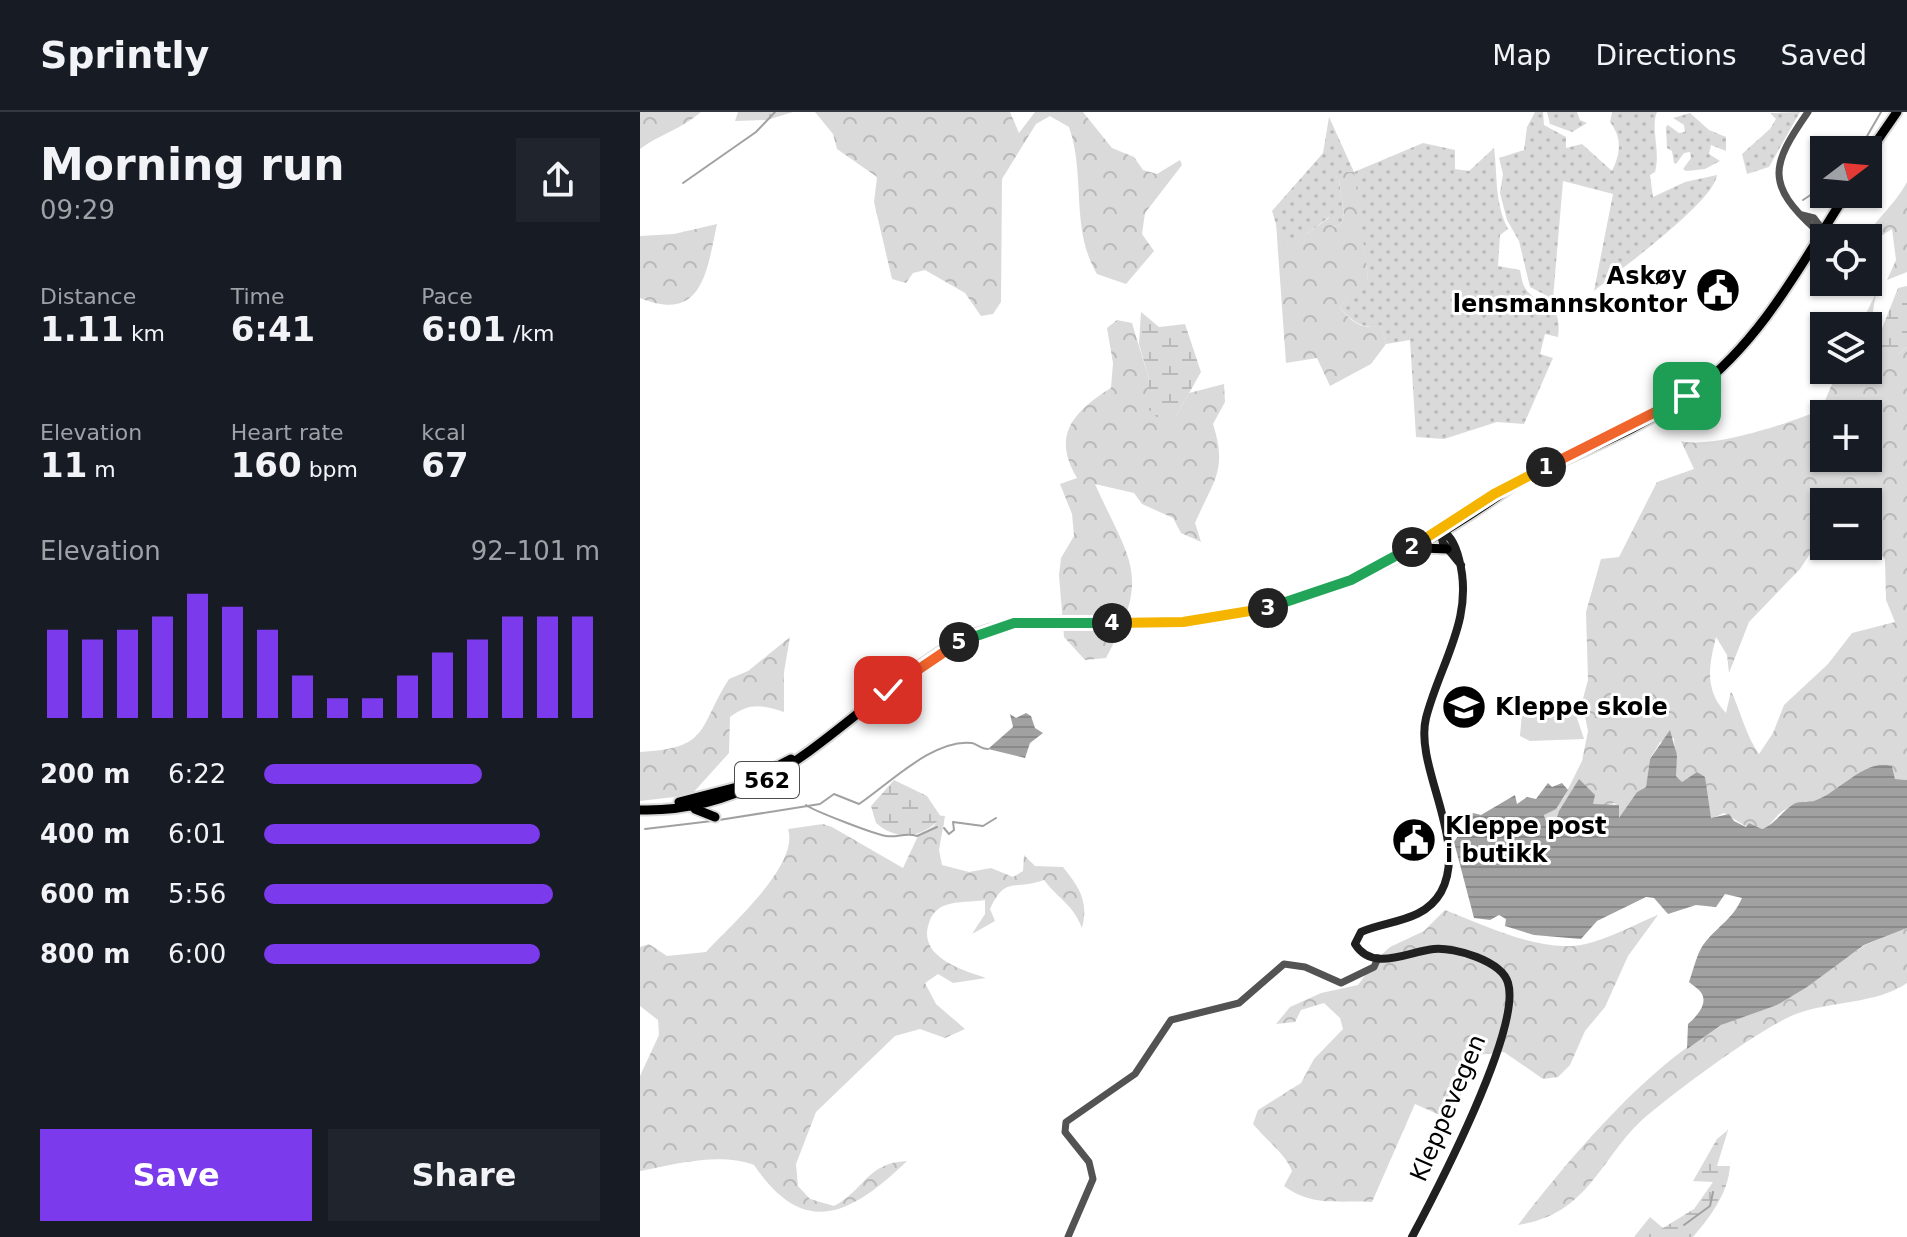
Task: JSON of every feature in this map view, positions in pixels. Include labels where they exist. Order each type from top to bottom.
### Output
[{"type":"main road","points":[[1882,136],[1897,112]]},
{"type":"main road","name":"562","points":[[680,808],[720,800],[759,784],[791,766],[938,653],[993,628],[1036,621],[1143,624],[1223,617],[1311,595],[1415,550],[1518,482],[1687,396],[1728,361],[1762,321],[1810,244]]},
{"type":"main road","points":[[1442,533],[1447,549],[1461,565]]},
{"type":"main road","points":[[1378,958],[1357,948],[1358,934],[1427,908],[1441,891],[1448,873],[1448,849],[1425,727],[1460,625],[1461,565],[1442,533]]},
{"type":"main road","name":"562","points":[[1369,572],[1442,533]]},
{"type":"main road","points":[[1415,550],[1447,549]]},
{"type":"main road","name":"562","points":[[640,808],[692,800],[737,787],[775,768],[841,727]]},
{"type":"main road","name":"562","points":[[640,808],[700,809],[715,817]]},
{"type":"main road","name":"Kleppevegen","points":[[1378,958],[1434,949],[1451,950],[1499,970],[1510,990],[1499,1042],[1484,1086],[1412,1237]]},
{"type":"street","points":[[1808,112],[1784,146],[1777,175],[1785,197],[1814,224]]},
{"type":"street","points":[[1068,1237],[1093,1179],[1089,1162],[1065,1132],[1066,1122],[1135,1074],[1171,1020],[1239,1003],[1284,964],[1305,967],[1330,981],[1344,983],[1374,967],[1378,958]]},
{"type":"green space","points":[[640,112],[701,112],[640,149]]},
{"type":"green space","points":[[738,112],[793,112],[767,120],[735,121]]},
{"type":"green space","points":[[815,112],[1010,112],[1019,133],[1035,112],[1083,112],[1112,148],[1134,157],[1143,170],[1157,174],[1180,160],[1182,165],[1145,213],[1142,234],[1154,251],[1126,284],[1097,274],[1089,257],[1069,127],[1050,116],[1036,124],[1002,179],[1001,302],[993,314],[981,316],[965,293],[925,270],[913,273],[906,283],[892,279],[874,202],[877,177],[837,149],[833,134]]},
{"type":"green space","points":[[1535,112],[1543,112],[1544,125],[1566,137],[1566,148],[1582,144],[1612,171],[1619,146],[1610,122],[1612,112],[1657,112],[1657,164],[1655,172],[1650,175],[1653,197],[1685,182],[1717,175],[1700,202],[1594,291],[1613,194],[1563,181],[1553,299],[1530,287],[1519,241],[1507,220],[1500,193],[1503,174],[1499,158],[1524,150],[1527,127]]},
{"type":"green space","points":[[1547,112],[1577,112],[1580,120],[1587,123],[1572,132],[1550,124]]},
{"type":"green space","points":[[1800,112],[1769,167],[1747,174],[1742,154],[1770,129],[1776,119],[1770,113]]},
{"type":"green space","points":[[1690,113],[1709,130],[1726,137],[1726,151],[1711,145],[1709,154],[1720,161],[1705,169],[1686,171],[1683,169],[1691,158],[1690,152],[1684,153],[1674,163],[1672,151],[1667,148],[1666,127],[1668,125],[1679,133],[1685,132],[1684,125],[1673,118]]},
{"type":"green space","points":[[1329,117],[1354,172],[1423,143],[1455,150],[1455,169],[1469,171],[1494,148],[1498,199],[1508,229],[1500,235],[1498,266],[1520,270],[1525,288],[1554,310],[1559,325],[1558,337],[1545,334],[1540,354],[1553,358],[1524,424],[1497,422],[1444,439],[1416,437],[1410,340],[1386,344],[1381,326],[1368,327],[1358,323],[1340,308],[1368,278],[1353,172],[1339,180],[1344,213],[1341,225],[1333,227],[1329,217],[1310,232],[1282,244],[1272,211],[1323,153]]},
{"type":"green space","points":[[1345,172],[1354,172],[1368,278],[1340,308],[1358,324],[1368,327],[1381,325],[1386,344],[1371,364],[1330,386],[1317,358],[1286,363],[1276,223],[1282,243],[1310,232],[1330,217],[1333,227],[1341,225],[1344,213],[1339,180]]},
{"type":"green space","points":[[1907,182],[1907,272],[1887,280],[1896,260],[1892,229],[1882,235],[1882,224],[1875,224]]},
{"type":"green space","points":[[717,224],[705,274],[689,298],[677,304],[661,304],[640,298],[640,236],[674,234]]},
{"type":"green space","points":[[1907,286],[1907,347],[1898,355],[1882,355],[1882,328],[1898,288]]},
{"type":"green space","points":[[1875,296],[1873,312],[1867,312]]},
{"type":"green space","points":[[1141,312],[1159,327],[1185,324],[1201,372],[1176,416],[1161,421],[1145,406],[1149,379],[1139,344]]},
{"type":"green space","points":[[1117,320],[1132,323],[1149,379],[1146,406],[1176,416],[1189,393],[1224,384],[1225,402],[1213,424],[1219,465],[1213,486],[1195,523],[1201,542],[1181,533],[1173,518],[1142,504],[1134,493],[1095,484],[1126,551],[1132,587],[1129,606],[1106,658],[1085,660],[1064,637],[1059,575],[1061,558],[1074,536],[1072,514],[1060,484],[1077,478],[1066,449],[1070,426],[1086,406],[1111,388],[1113,363],[1107,328]]},
{"type":"green space","points":[[1907,347],[1907,780],[1895,779],[1892,766],[1872,767],[1824,797],[1784,810],[1762,829],[1749,823],[1747,827],[1724,813],[1711,819],[1708,810],[1676,776],[1674,738],[1660,742],[1650,759],[1646,787],[1637,792],[1619,819],[1619,806],[1614,803],[1605,806],[1593,804],[1593,799],[1566,800],[1554,828],[1547,825],[1544,815],[1563,799],[1582,761],[1588,731],[1582,702],[1588,680],[1586,612],[1601,559],[1619,557],[1657,482],[1694,469],[1681,441],[1731,438],[1810,414],[1810,472],[1882,472],[1882,400],[1825,400],[1832,384],[1882,384],[1882,355],[1898,355]],"holes":[[[1810,488],[1882,488],[1882,556],[1885,560],[1886,600],[1895,622],[1852,633],[1828,664],[1784,705],[1773,733],[1759,754],[1731,691],[1726,713],[1719,704],[1711,686],[1710,667],[1716,637],[1727,655],[1729,673],[1749,622],[1800,569],[1810,554]]]},
{"type":"green space","points":[[790,637],[784,672],[784,712],[756,706],[737,712],[730,717],[729,753],[691,795],[640,801],[640,752],[663,750],[691,740],[699,733],[729,679],[748,671]]},
{"type":"green space","points":[[1556,702],[1573,706],[1584,739],[1530,741],[1520,736],[1522,713],[1528,705]]},
{"type":"green space","points":[[894,780],[927,796],[941,817],[926,830],[910,835],[892,833],[876,823],[871,806]]},
{"type":"green space","points":[[936,815],[945,816],[939,850],[942,865],[969,872],[991,868],[1013,877],[1023,871],[1024,855],[1035,866],[1063,867],[1081,895],[1084,918],[1082,928],[1070,907],[1044,880],[1006,888],[990,909],[995,921],[972,934],[985,914],[985,900],[951,904],[933,914],[927,935],[935,953],[954,966],[986,978],[953,983],[938,974],[925,983],[936,1004],[965,1029],[945,1038],[920,1029],[895,1036],[816,1112],[796,1164],[798,1186],[810,1199],[834,1206],[874,1172],[893,1163],[907,1161],[865,1196],[827,1211],[808,1210],[790,1203],[772,1188],[754,1165],[741,1161],[697,1160],[640,1171],[640,1076],[659,1035],[658,1020],[640,1006],[640,947],[649,944],[667,956],[706,952],[745,912],[773,877],[789,844],[788,829],[823,824],[832,827],[903,868],[918,836],[934,826],[940,817]]},
{"type":"green space","points":[[1445,910],[1519,938],[1564,946],[1600,940],[1658,915],[1628,956],[1605,1007],[1585,1031],[1570,1065],[1558,1077],[1543,1079],[1504,1052],[1477,1055],[1451,1120],[1415,1104],[1372,1202],[1315,1200],[1294,1193],[1284,1186],[1292,1171],[1289,1164],[1253,1124],[1258,1110],[1301,1083],[1314,1059],[1343,1029],[1340,1018],[1324,1003],[1301,1010],[1295,1022],[1276,1024],[1290,1007],[1321,993],[1358,985],[1371,967],[1386,960],[1380,956],[1390,947],[1424,931]]},
{"type":"green space","points":[[1907,928],[1907,983],[1868,999],[1796,1014],[1761,1032],[1649,1114],[1593,1180],[1563,1208],[1543,1219],[1518,1225],[1600,1128],[1633,1093],[1669,1062],[1705,1035],[1741,1015],[1777,1005],[1865,945]]},
{"type":"green space","points":[[1728,1130],[1717,1166],[1730,1166],[1726,1186],[1712,1213],[1693,1237],[1634,1237],[1650,1217],[1663,1228],[1694,1209],[1713,1182],[1693,1181],[1717,1139]]},
{"type":"shaded area","points":[[1026,713],[1031,716],[1035,728],[1043,733],[1030,743],[1025,758],[988,749],[1013,727],[1010,714],[1016,718]]},
{"type":"shaded area","points":[[1670,730],[1677,756],[1676,776],[1682,782],[1697,772],[1705,777],[1711,818],[1729,814],[1734,821],[1746,827],[1749,823],[1762,829],[1767,827],[1798,802],[1812,802],[1823,797],[1872,767],[1892,766],[1895,779],[1907,780],[1907,928],[1864,945],[1777,1005],[1721,1025],[1687,1049],[1688,1024],[1703,1004],[1699,990],[1689,982],[1696,960],[1704,944],[1742,898],[1725,894],[1716,907],[1696,905],[1668,914],[1654,898],[1646,897],[1597,921],[1581,939],[1534,935],[1505,926],[1506,919],[1499,915],[1490,920],[1474,918],[1454,842],[1473,813],[1481,815],[1515,795],[1517,804],[1527,797],[1536,799],[1548,783],[1552,787],[1562,783],[1568,790],[1556,809],[1544,815],[1547,825],[1554,827],[1559,811],[1579,779],[1595,795],[1593,804],[1619,805],[1619,818],[1637,792],[1646,787],[1650,759]]},
{"type":"waterway","points":[[683,183],[756,132],[775,112]]},
{"type":"waterway","points":[[1867,136],[1881,112]]},
{"type":"waterway","points":[[1803,200],[1810,195]]},
{"type":"waterway","points":[[719,820],[820,804],[834,794],[859,804],[912,764],[943,748],[957,743],[972,743],[988,749]]},
{"type":"waterway","points":[[806,805],[886,836],[917,836],[937,827]]},
{"type":"waterway","points":[[944,828],[949,834],[954,830],[953,822],[983,826],[996,818]]},
{"type":"waterway","points":[[645,829],[712,821]]},
{"type":"waterway","points":[[1684,1225],[1710,1206],[1713,1192]]},
{"type":"place","name":"Askøy lensmannskontor","points":[[1718,290]]},
{"type":"place","name":"Kleppe skole","points":[[1464,707]]},
{"type":"place","name":"Kleppe post i butikk","points":[[1414,840]]},
{"type":"route","points":[[888,690],[965,638],[1007,624],[1051,620],[1143,624],[1183,622],[1269,608],[1325,590],[1369,572],[1494,494],[1649,418],[1687,396]]}]
